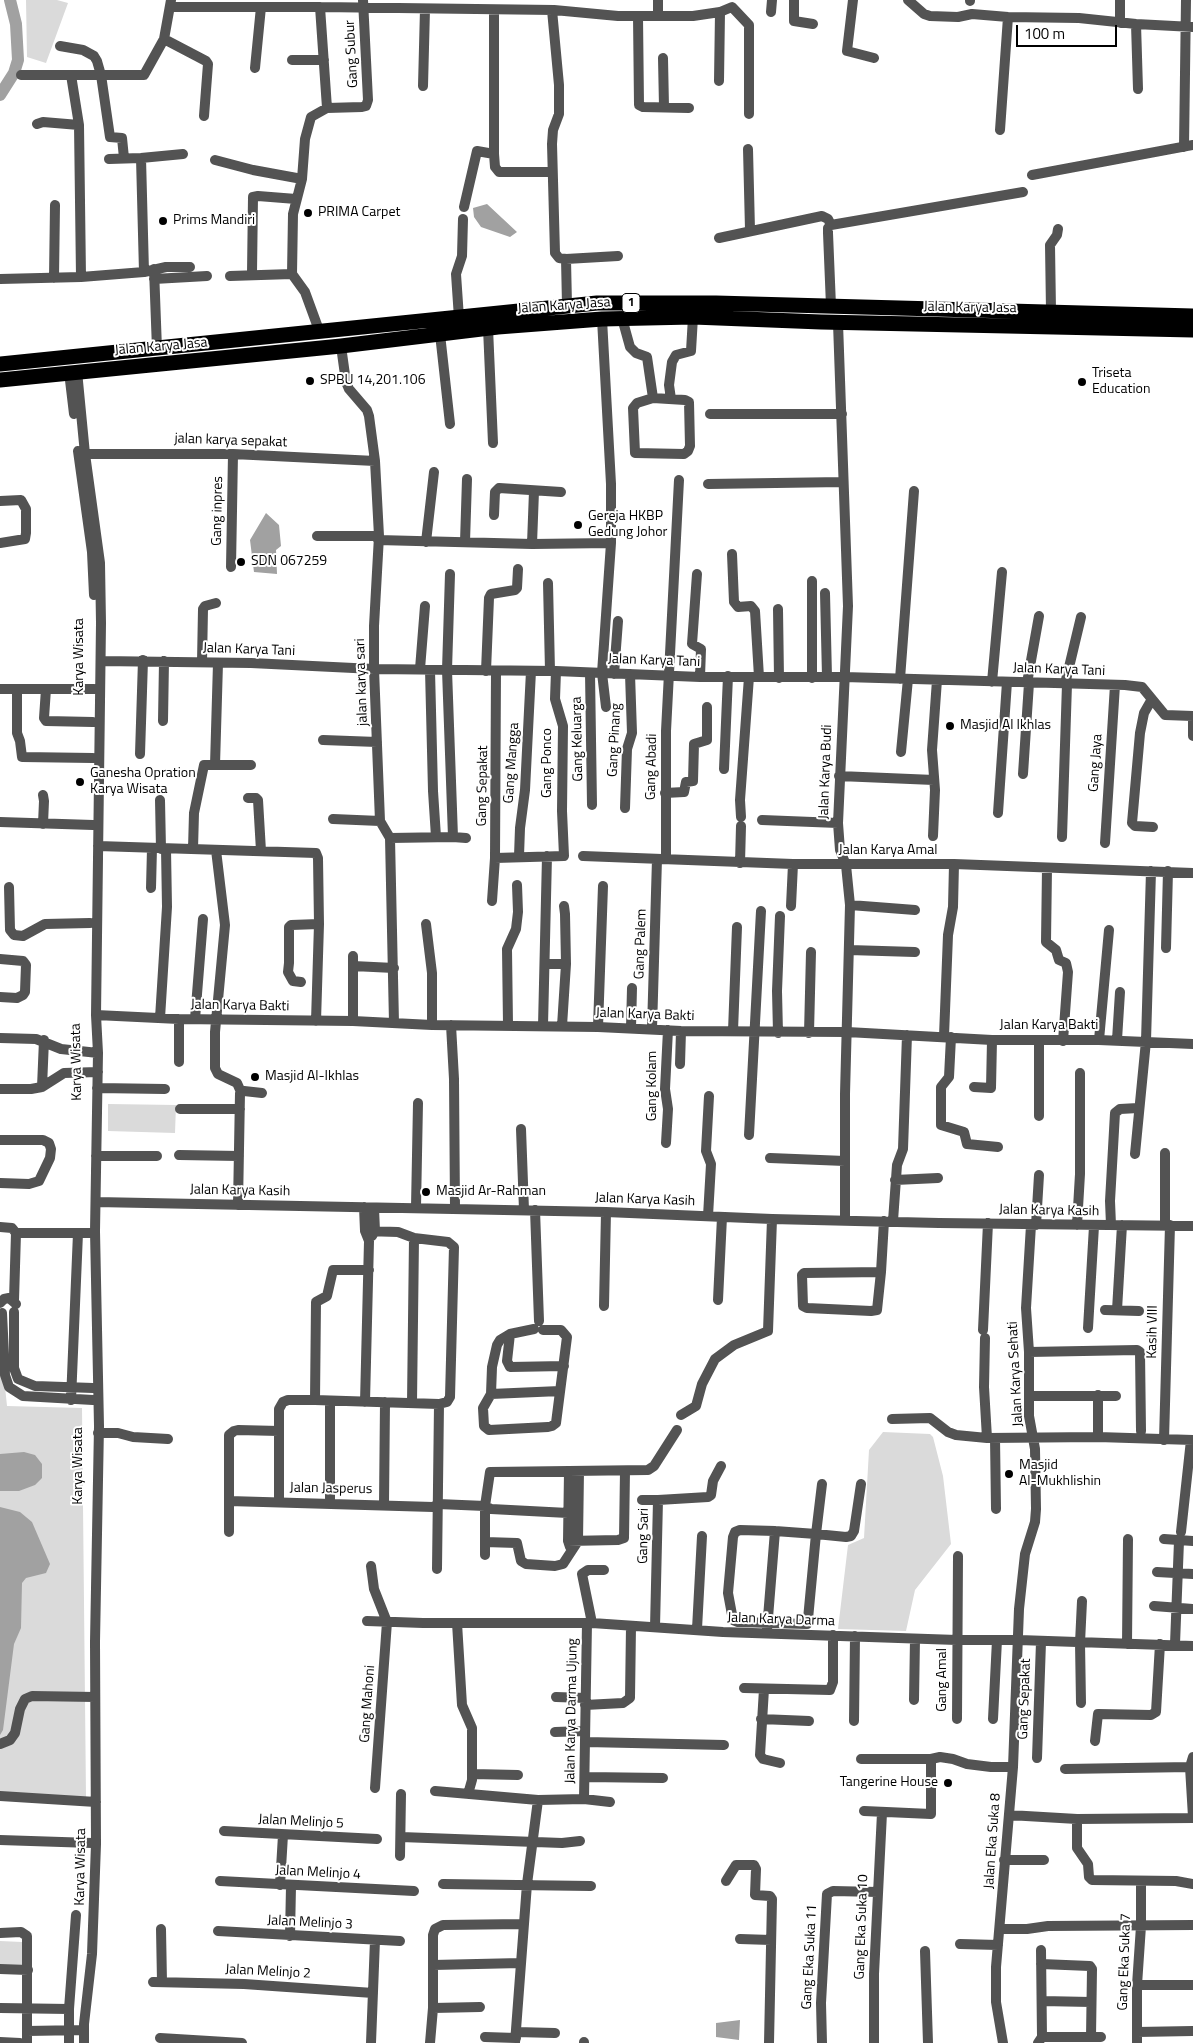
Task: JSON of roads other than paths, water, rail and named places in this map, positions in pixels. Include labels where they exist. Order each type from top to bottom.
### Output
[{"type":"highway","name":"Jalan Karya Jasa","points":[[0,380],[341,346],[440,334],[567,305],[597,303],[716,303],[1051,311],[1158,322],[1193,330]]},
{"type":"highway","name":"Jalan Karya Jasa","points":[[0,364],[459,318],[494,323],[692,317],[838,323],[1158,322],[1193,316]]},
{"type":"street","points":[[658,0],[658,16]]},
{"type":"street","points":[[771,12],[772,0]]},
{"type":"street","points":[[794,0],[794,21],[813,24]]},
{"type":"street","points":[[853,0],[847,51],[874,58]]},
{"type":"street","points":[[908,0],[924,14],[930,16],[958,17],[972,14],[1008,17],[1079,18],[1120,23],[1189,27]]},
{"type":"street","points":[[1120,0],[1120,23]]},
{"type":"street","points":[[1032,175],[1189,146],[1189,27],[1186,0]]},
{"type":"street","points":[[21,75],[144,75],[164,39],[171,4],[320,7],[363,4],[425,9],[451,5],[494,10],[523,5],[618,16],[693,16],[720,12],[736,4],[748,25],[749,114]]},
{"type":"street","name":"Gang Subur","points":[[327,108],[366,106],[368,95],[363,4]]},
{"type":"street","points":[[255,68],[261,7]]},
{"type":"street","points":[[320,7],[327,108],[311,117],[305,139],[302,179],[293,214],[292,274],[305,292],[320,333]]},
{"type":"street","points":[[553,7],[559,85],[559,114],[553,130],[552,172],[555,253],[559,258],[566,259],[618,256]]},
{"type":"street","points":[[423,86],[425,9]]},
{"type":"street","points":[[494,10],[495,167],[499,172],[552,172]]},
{"type":"street","points":[[719,81],[720,12]]},
{"type":"street","points":[[638,16],[639,105],[643,108],[689,108]]},
{"type":"street","points":[[1000,130],[1008,17]]},
{"type":"street","points":[[1136,24],[1138,89]]},
{"type":"street","points":[[164,39],[206,61],[208,64],[204,116]]},
{"type":"street","points":[[60,46],[80,49],[94,56],[101,75],[110,137],[122,138],[124,158]]},
{"type":"street","points":[[663,58],[664,108]]},
{"type":"street","points":[[292,60],[324,60]]},
{"type":"street","points":[[71,75],[79,125],[80,277]]},
{"type":"street","points":[[38,124],[43,122],[79,125]]},
{"type":"street","points":[[748,149],[750,230]]},
{"type":"street","points":[[464,207],[478,151],[494,154]]},
{"type":"street","points":[[109,159],[183,154]]},
{"type":"street","points":[[141,158],[157,349]]},
{"type":"street","points":[[215,160],[253,170],[302,179]]},
{"type":"street","points":[[830,225],[1023,192]]},
{"type":"street","points":[[252,273],[253,197],[296,199]]},
{"type":"street","points":[[54,278],[55,205]]},
{"type":"street","points":[[719,238],[822,216],[828,219],[830,225],[828,233],[831,306]]},
{"type":"street","points":[[459,318],[456,274],[463,252],[463,219]]},
{"type":"street","points":[[1051,311],[1050,245],[1057,235],[1058,229]]},
{"type":"street","points":[[566,259],[567,305]]},
{"type":"street","points":[[151,274],[190,267]]},
{"type":"street","points":[[0,279],[151,274],[207,276]]},
{"type":"street","points":[[230,276],[292,274]]},
{"type":"street","points":[[671,399],[669,385],[672,362],[676,355],[691,351],[692,317]]},
{"type":"street","points":[[622,318],[630,347],[647,357],[653,398]]},
{"type":"street","points":[[602,319],[611,484],[611,543],[602,673],[606,707]]},
{"type":"street","points":[[493,443],[494,323]]},
{"type":"street","name":"Jalan Karya Budi","points":[[838,323],[848,606],[838,823],[840,850],[846,864],[850,905],[845,1220]]},
{"type":"street","points":[[440,334],[450,424]]},
{"type":"street","name":"jalan karya sari","points":[[341,346],[346,382],[369,416],[375,462],[379,538],[374,669],[380,821],[390,838],[394,1023]]},
{"type":"street","name":"Karya Wisata","points":[[73,372],[100,563],[101,661],[95,1072],[90,1234],[93,1388],[93,1932],[82,2030]]},
{"type":"street","name":"Karya Wisata","points":[[73,372],[83,491],[92,552],[94,826],[90,923],[95,1053]]},
{"type":"street","points":[[653,398],[685,400],[690,403],[690,446],[684,454],[635,453],[633,408],[637,403],[653,398]]},
{"type":"street","points":[[710,414],[842,414]]},
{"type":"street","name":"jalan karya sepakat","points":[[85,454],[233,454],[375,462]]},
{"type":"street","name":"Gang inpres","points":[[231,567],[233,454]]},
{"type":"street","points":[[426,542],[434,472]]},
{"type":"street","points":[[465,542],[467,479]]},
{"type":"street","name":"Gang Abadi","points":[[662,859],[679,480]]},
{"type":"street","points":[[708,484],[843,482]]},
{"type":"street","points":[[494,515],[496,489],[561,492]]},
{"type":"street","points":[[902,752],[914,490]]},
{"type":"street","points":[[532,544],[534,491]]},
{"type":"street","points":[[0,501],[21,500],[26,509],[26,533],[24,539],[0,543]]},
{"type":"street","points":[[317,536],[426,542],[611,543]]},
{"type":"street","points":[[732,554],[734,602],[738,607],[750,606],[755,611],[754,677],[740,800],[740,862]]},
{"type":"street","name":"Gang Sepakat","points":[[492,901],[495,858],[489,598],[492,594],[517,588],[518,569]]},
{"type":"street","points":[[992,682],[1002,572]]},
{"type":"street","points":[[450,574],[447,670],[453,837]]},
{"type":"street","points":[[697,574],[692,644],[701,649],[700,677]]},
{"type":"street","points":[[812,581],[812,678]]},
{"type":"street","name":"Gang Ponco","points":[[547,856],[564,856],[562,811],[563,726],[555,699],[548,583]]},
{"type":"street","points":[[825,593],[827,677]]},
{"type":"street","points":[[202,662],[203,609],[205,606],[216,603]]},
{"type":"street","points":[[425,606],[425,670],[436,837]]},
{"type":"street","points":[[778,609],[778,678]]},
{"type":"street","points":[[1023,774],[1028,683],[1039,616]]},
{"type":"street","points":[[1062,837],[1066,684],[1081,617]]},
{"type":"street","points":[[614,674],[618,621]]},
{"type":"street","points":[[140,754],[143,660]]},
{"type":"street","name":"Jalan Karya Tani","points":[[101,661],[143,660],[374,669],[553,671],[700,677],[844,677],[1115,685],[1142,688],[1165,715],[1193,716]]},
{"type":"street","points":[[163,721],[164,661]]},
{"type":"street","points":[[216,765],[218,663]]},
{"type":"street","name":"Gang Mangga","points":[[519,856],[532,671]]},
{"type":"street","name":"Gang Keluarga","points":[[590,673],[592,805]]},
{"type":"street","name":"Gang Pinang","points":[[625,808],[627,749],[632,733],[630,674]]},
{"type":"street","points":[[724,769],[728,676]]},
{"type":"street","points":[[933,836],[934,780],[932,750],[937,680]]},
{"type":"street","points":[[998,813],[1007,682]]},
{"type":"street","name":"Gang Jaya","points":[[1105,843],[1115,685]]},
{"type":"street","points":[[0,689],[94,689]]},
{"type":"street","points":[[17,689],[17,733],[22,757],[93,758]]},
{"type":"street","points":[[46,689],[44,718],[46,721],[93,722]]},
{"type":"street","points":[[1152,700],[1144,713],[1140,734],[1132,823],[1135,826],[1153,827]]},
{"type":"street","points":[[665,793],[684,792],[686,782],[693,781],[694,744],[707,740],[708,707]]},
{"type":"street","points":[[1193,716],[1193,736]]},
{"type":"street","points":[[323,740],[377,742]]},
{"type":"street","points":[[193,849],[194,813],[203,767],[206,764],[251,765]]},
{"type":"street","points":[[839,776],[934,780]]},
{"type":"street","points":[[43,795],[43,824]]},
{"type":"street","points":[[248,798],[258,798],[261,851]]},
{"type":"street","points":[[160,800],[160,849],[167,908],[160,1018]]},
{"type":"street","points":[[333,819],[380,821]]},
{"type":"street","points":[[762,820],[838,823]]},
{"type":"street","points":[[0,822],[94,826]]},
{"type":"street","points":[[390,838],[466,838]]},
{"type":"street","points":[[98,846],[316,853],[318,858],[319,924],[316,1021]]},
{"type":"street","points":[[151,888],[160,849]]},
{"type":"street","points":[[216,850],[225,925],[214,1041],[216,1071],[221,1076],[236,1081],[240,1092],[238,1205]]},
{"type":"street","points":[[495,858],[547,856],[543,1026]]},
{"type":"street","name":"Jalan Karya Amal","points":[[583,856],[793,864],[954,864],[1193,873]]},
{"type":"street","name":"Gang Palem","points":[[652,1029],[662,859]]},
{"type":"street","points":[[791,906],[793,864]]},
{"type":"street","points":[[954,864],[953,907],[948,935],[947,1037],[949,1077],[941,1087],[941,1125],[964,1132],[967,1144],[998,1147]]},
{"type":"street","points":[[1047,868],[1046,940],[1048,945],[1056,950],[1059,960],[1066,963],[1068,972],[1063,1041]]},
{"type":"street","points":[[1134,1154],[1146,1041],[1152,871]]},
{"type":"street","points":[[1166,948],[1168,871]]},
{"type":"street","points":[[508,1025],[507,949],[516,929],[518,912],[516,885]]},
{"type":"street","points":[[598,1027],[603,886]]},
{"type":"street","points":[[9,887],[10,930],[14,934],[23,936],[45,924],[90,923]]},
{"type":"street","points":[[850,905],[915,910]]},
{"type":"street","points":[[562,1026],[566,964],[564,906]]},
{"type":"street","points":[[749,1135],[761,911]]},
{"type":"street","points":[[778,1033],[777,991],[780,916]]},
{"type":"street","points":[[196,1019],[203,920]]},
{"type":"street","points":[[301,982],[293,981],[288,972],[289,927],[291,925],[319,924]]},
{"type":"street","points":[[426,924],[433,978],[432,1025]]},
{"type":"street","points":[[733,1031],[737,927]]},
{"type":"street","points":[[1099,1040],[1109,930]]},
{"type":"street","points":[[849,950],[915,952]]},
{"type":"street","points":[[809,1033],[811,952]]},
{"type":"street","points":[[0,960],[23,961],[26,965],[25,992],[23,995],[17,998],[0,997]]},
{"type":"street","points":[[355,1021],[353,961],[394,968]]},
{"type":"street","points":[[545,964],[566,964]]},
{"type":"street","points":[[631,1028],[632,988]]},
{"type":"street","points":[[1117,1040],[1120,992]]},
{"type":"street","name":"Jalan Karya Bakti","points":[[96,1015],[179,1019],[355,1021],[451,1026],[562,1026],[778,1033],[847,1032],[992,1040],[1117,1040],[1193,1044]]},
{"type":"street","points":[[178,1062],[179,1019]]},
{"type":"street","points":[[451,1026],[454,1079],[454,1209]]},
{"type":"street","name":"Gang Kolam","points":[[666,1143],[668,1109],[665,1089],[668,1030]]},
{"type":"street","points":[[680,1064],[681,1031]]},
{"type":"street","points":[[881,1272],[804,1272],[802,1276],[802,1306],[807,1308],[875,1311],[878,1306],[881,1272],[897,1163],[903,1149],[907,1035]]},
{"type":"street","points":[[0,1038],[44,1040],[61,1048],[95,1053]]},
{"type":"street","points":[[42,1087],[44,1040]]},
{"type":"street","points":[[974,1087],[991,1088],[992,1040]]},
{"type":"street","points":[[1038,1040],[1040,1116]]},
{"type":"street","points":[[0,1089],[31,1089],[42,1087],[64,1073],[95,1072]]},
{"type":"street","name":"Karya Wisata","points":[[94,1802],[92,1752],[98,1433],[96,1156],[98,1088],[95,1072]]},
{"type":"street","points":[[1077,1225],[1080,1174],[1080,1073]]},
{"type":"street","points":[[98,1088],[165,1089]]},
{"type":"street","points":[[240,1092],[262,1093]]},
{"type":"street","points":[[708,1216],[710,1164],[706,1151],[709,1096]]},
{"type":"street","points":[[416,1207],[418,1103]]},
{"type":"street","points":[[1117,1310],[1117,1225],[1110,1201],[1115,1113],[1120,1109],[1138,1108]]},
{"type":"street","points":[[180,1109],[240,1110]]},
{"type":"street","points":[[521,1130],[524,1210]]},
{"type":"street","points":[[0,1140],[43,1140],[49,1143],[51,1149],[50,1158],[39,1181],[29,1184],[0,1183]]},
{"type":"street","name":"Kasih VIII","points":[[1164,1440],[1167,1225],[1165,1153]]},
{"type":"street","points":[[179,1155],[239,1156]]},
{"type":"street","points":[[96,1156],[157,1156]]},
{"type":"street","points":[[770,1158],[845,1161]]},
{"type":"street","name":"Jalan Karya Sehati","points":[[1019,1640],[1019,1609],[1025,1554],[1035,1522],[1036,1471],[1034,1438],[1029,1416],[1029,1352],[1026,1308],[1038,1175]]},
{"type":"street","points":[[895,1180],[938,1178]]},
{"type":"street","name":"Jalan Karya Kasih","points":[[96,1202],[369,1208],[416,1207],[772,1219],[1033,1225],[1193,1226]]},
{"type":"street","points":[[365,1402],[370,1241],[369,1208]]},
{"type":"street","points":[[535,1210],[539,1327]]},
{"type":"street","points":[[604,1306],[606,1212]]},
{"type":"street","points":[[718,1300],[722,1217]]},
{"type":"street","points":[[681,1415],[696,1406],[702,1384],[715,1359],[734,1346],[768,1331],[772,1219]]},
{"type":"street","points":[[988,1223],[984,1387],[991,1438],[996,1508]]},
{"type":"street","points":[[1088,1328],[1094,1226]]},
{"type":"street","points":[[0,1227],[12,1228],[16,1233],[14,1373],[18,1379],[35,1386],[93,1388]]},
{"type":"street","points":[[279,1502],[279,1409],[283,1402],[288,1400],[315,1400],[439,1404],[447,1402],[451,1393],[454,1249],[452,1245],[448,1242],[414,1238],[398,1232],[370,1231]]},
{"type":"street","points":[[16,1233],[90,1234]]},
{"type":"street","points":[[71,1400],[78,1234]]},
{"type":"street","points":[[412,1403],[414,1238]]},
{"type":"street","points":[[315,1400],[316,1302],[327,1296],[333,1270],[368,1270]]},
{"type":"street","points":[[14,1300],[6,1298],[1,1307],[7,1382],[16,1393],[35,1398],[93,1400]]},
{"type":"street","points":[[1,1307],[10,1315],[14,1312]]},
{"type":"street","points":[[1105,1310],[1139,1311]]},
{"type":"street","points":[[539,1327],[561,1330],[566,1334],[567,1340],[556,1422],[552,1426],[494,1431],[486,1428],[483,1422],[483,1408],[491,1394],[495,1349],[500,1340],[510,1334],[539,1327]]},
{"type":"street","points":[[510,1334],[507,1361],[510,1367],[564,1366]]},
{"type":"street","points":[[1029,1352],[1136,1350],[1140,1352],[1141,1431]]},
{"type":"street","points":[[35,1386],[35,1398]]},
{"type":"street","points":[[491,1394],[560,1390]]},
{"type":"street","points":[[1028,1396],[1116,1396]]},
{"type":"street","points":[[1098,1396],[1098,1437]]},
{"type":"street","points":[[330,1401],[330,1502]]},
{"type":"street","points":[[387,1402],[388,1504]]},
{"type":"street","points":[[437,1569],[436,1507],[439,1404]]},
{"type":"street","points":[[892,1419],[930,1418],[956,1436],[1192,1440],[1180,1537],[1175,1608],[1175,1644]]},
{"type":"street","points":[[229,1532],[228,1438],[230,1433],[238,1430],[279,1431]]},
{"type":"street","points":[[485,1555],[488,1476],[492,1471],[642,1471],[651,1469],[677,1430]]},
{"type":"street","points":[[98,1433],[118,1433],[133,1437],[168,1439]]},
{"type":"street","name":"Gang Sari","points":[[655,1627],[658,1500],[710,1496],[715,1475],[721,1466]]},
{"type":"street","points":[[572,1544],[568,1513],[574,1471]]},
{"type":"street","points":[[485,1542],[517,1543],[521,1561],[526,1564],[561,1565],[566,1560],[572,1544],[574,1471]]},
{"type":"street","points":[[572,1544],[624,1538],[625,1471]]},
{"type":"street","points":[[822,1484],[816,1534],[807,1622],[802,1625],[767,1628],[733,1620],[731,1618],[728,1593],[735,1532],[740,1530],[775,1531],[816,1534],[846,1537],[853,1535],[861,1484]]},
{"type":"street","points":[[642,1500],[658,1500]]},
{"type":"street","name":"Jalan Jasperus","points":[[229,1501],[388,1504],[568,1513]]},
{"type":"street","points":[[767,1628],[775,1531]]},
{"type":"street","points":[[697,1629],[702,1536]]},
{"type":"street","points":[[1164,1539],[1180,1537],[1193,1541]]},
{"type":"street","points":[[1127,1644],[1128,1539]]},
{"type":"street","name":"Gang Amal","points":[[956,1719],[958,1556]]},
{"type":"street","points":[[371,1566],[374,1589],[387,1622]]},
{"type":"street","name":"Jalan Karya Darma Ujung","points":[[584,1799],[586,1777],[585,1701],[590,1623],[582,1574],[588,1570],[604,1570]]},
{"type":"street","points":[[1157,1572],[1193,1574]]},
{"type":"street","points":[[1081,1703],[1080,1643],[1082,1601]]},
{"type":"street","points":[[1154,1606],[1193,1609]]},
{"type":"street","name":"Jalan Karya Darma","points":[[367,1621],[590,1623],[697,1629],[767,1628],[834,1635],[915,1639],[1019,1640],[1193,1646]]},
{"type":"street","name":"Gang Mahoni","points":[[375,1788],[387,1622]]},
{"type":"street","points":[[457,1623],[461,1701],[472,1728],[472,1783],[468,1794]]},
{"type":"street","points":[[556,1697],[623,1703],[630,1698],[631,1626]]},
{"type":"street","points":[[744,1688],[830,1690],[833,1682],[834,1635]]},
{"type":"street","points":[[854,1721],[855,1636]]},
{"type":"street","points":[[914,1700],[915,1639]]},
{"type":"street","points":[[994,1719],[997,1640]]},
{"type":"street","name":"Jalan Eka Suka 8","points":[[1003,2043],[996,1996],[998,1945],[1013,1767],[1019,1640]]},
{"type":"street","name":"Gang Sepakat","points":[[1037,1758],[1041,1642]]},
{"type":"street","points":[[1095,1742],[1098,1714],[1151,1715],[1156,1712],[1160,1644]]},
{"type":"street","points":[[764,1689],[760,1755],[763,1759],[780,1763]]},
{"type":"street","points":[[0,1744],[10,1740],[15,1733],[20,1709],[25,1698],[32,1696],[93,1697]]},
{"type":"street","points":[[761,1719],[809,1721]]},
{"type":"street","points":[[555,1732],[586,1731]]},
{"type":"street","points":[[586,1742],[724,1745]]},
{"type":"street","points":[[861,1759],[931,1759],[947,1757],[967,1764],[1013,1767]]},
{"type":"street","points":[[864,1811],[931,1814],[931,1759]]},
{"type":"street","points":[[1009,1815],[1077,1818],[1193,1818],[1192,1762],[1064,1769]]},
{"type":"street","points":[[472,1774],[518,1775]]},
{"type":"street","points":[[586,1777],[662,1778]]},
{"type":"street","points":[[435,1791],[538,1800],[584,1799],[610,1802]]},
{"type":"street","points":[[400,1856],[402,1794]]},
{"type":"street","points":[[0,1796],[94,1802],[90,1927],[80,2043]]},
{"type":"street","points":[[516,2038],[526,1884],[538,1800]]},
{"type":"street","name":"Gang Eka Suka 10","points":[[874,2043],[874,1974],[882,1813]]},
{"type":"street","points":[[1077,1818],[1077,1848],[1088,1866],[1090,1878],[1096,1881],[1176,1881],[1193,1884]]},
{"type":"street","name":"Jalan Melinjo 5","points":[[224,1831],[376,1839]]},
{"type":"street","points":[[280,1885],[283,1835]]},
{"type":"street","points":[[401,1838],[562,1843],[580,1841]]},
{"type":"street","points":[[0,1840],[92,1844]]},
{"type":"street","points":[[1004,1860],[1044,1860]]},
{"type":"street","points":[[726,1880],[736,1865],[755,1866],[755,1895],[770,1896],[772,1898],[769,2043]]},
{"type":"street","name":"Jalan Melinjo 4","points":[[220,1881],[414,1891]]},
{"type":"street","name":"Gang Eka Suka 7","points":[[1137,2043],[1141,1882]]},
{"type":"street","points":[[443,1884],[591,1886]]},
{"type":"street","points":[[290,1936],[291,1886]]},
{"type":"street","name":"Gang Eka Suka 11","points":[[822,2043],[821,2003],[827,1894],[833,1891],[878,1892]]},
{"type":"street","points":[[69,2043],[69,2006],[76,1914]]},
{"type":"street","points":[[430,2043],[433,2008],[433,1935],[435,1929],[438,1927],[523,1924]]},
{"type":"street","points":[[1000,1929],[1027,1929],[1048,1926],[1193,1925]]},
{"type":"street","name":"Jalan Melinjo 2","points":[[161,1929],[158,1982],[314,1988],[373,1993]]},
{"type":"street","name":"Jalan Melinjo 3","points":[[218,1931],[400,1941]]},
{"type":"street","points":[[0,1933],[21,1932],[26,1934],[28,1942],[27,2043]]},
{"type":"street","points":[[740,1939],[771,1940]]},
{"type":"street","points":[[371,2043],[375,1940]]},
{"type":"street","points":[[960,1944],[998,1945]]},
{"type":"street","points":[[1041,1950],[1041,1964],[1042,2001],[1040,2040],[1096,2037],[1092,2002],[1092,1968],[1090,1966],[1041,1964]]},
{"type":"street","points":[[926,1951],[928,2043]]},
{"type":"street","points":[[433,1965],[521,1963]]},
{"type":"street","points":[[0,1969],[28,1970]]},
{"type":"street","points":[[1137,1985],[1193,1985]]},
{"type":"street","points":[[1042,2001],[1092,2002]]},
{"type":"street","points":[[0,2008],[82,2004]]},
{"type":"street","points":[[433,2008],[480,2007]]},
{"type":"street","points":[[28,2031],[82,2030]]},
{"type":"street","points":[[82,2030],[84,2043]]},
{"type":"street","points":[[1137,2032],[1193,2031]]},
{"type":"street","points":[[485,2037],[516,2038],[554,2032]]},
{"type":"street","points":[[160,2038],[242,2043]]},
{"type":"street","points":[[0,2042],[20,2043]]},
{"type":"waterway","points":[[0,95],[14,73],[18,60],[16,24],[10,0]]},
{"type":"place","name":"PRIMA Carpet","points":[[308,213]]},
{"type":"place","name":"Prims Mandiri","points":[[163,221]]},
{"type":"place","name":"SPBU 14,201.106","points":[[310,381]]},
{"type":"place","name":"Triseta Education","points":[[1082,382]]},
{"type":"place","name":"Gereja HKBP Gedung Johor","points":[[578,525]]},
{"type":"place","name":"SDN 067259","points":[[241,562]]},
{"type":"place","name":"Masjid Al Ikhlas","points":[[950,726]]},
{"type":"place","name":"Ganesha Opration Karya Wisata","points":[[80,782]]},
{"type":"place","name":"Masjid Al-Ikhlas","points":[[255,1077]]},
{"type":"place","name":"Masjid Ar-Rahman","points":[[426,1192]]},
{"type":"place","name":"Masjid Al-Mukhlishin","points":[[1009,1474]]},
{"type":"place","name":"Tangerine House","points":[[948,1783]]}]
